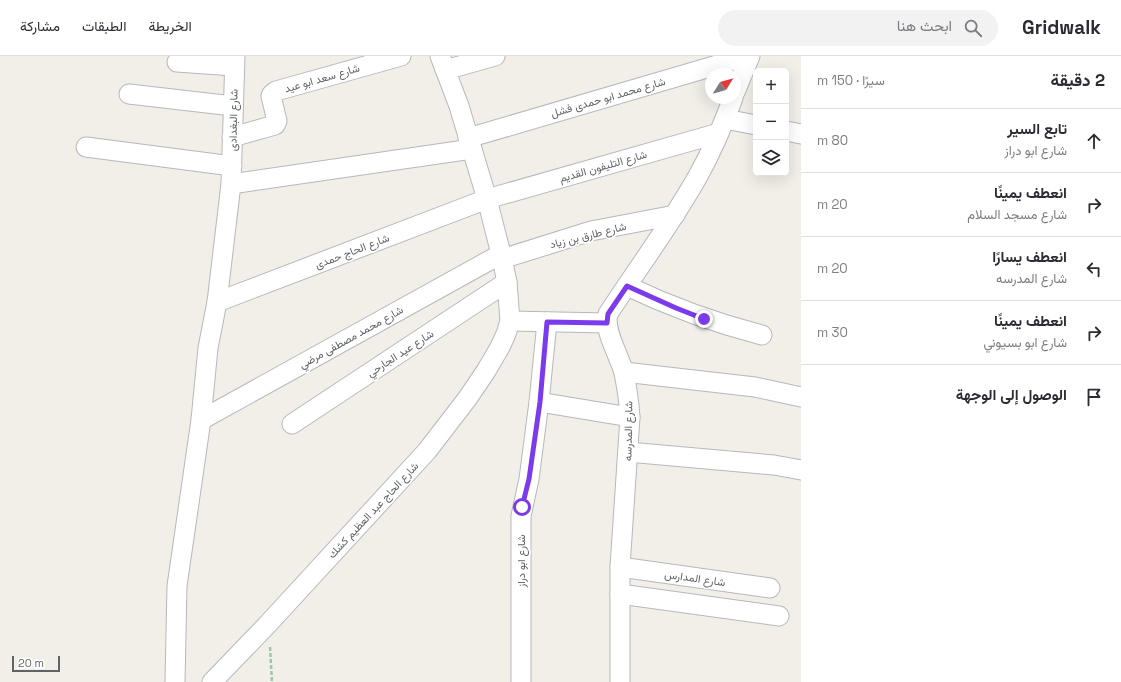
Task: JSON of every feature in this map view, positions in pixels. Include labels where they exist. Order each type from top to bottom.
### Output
[{"type":"street","name":"شارع سعد ابو عيد","points":[[232,137],[275,125],[277,122],[272,94],[276,91],[401,56]]},
{"type":"street","points":[[495,56],[442,63],[459,106],[487,199],[507,282],[510,321],[607,323],[608,314],[675,215],[699,175],[731,104]]},
{"type":"street","points":[[741,77],[749,56]]},
{"type":"street","name":"شارع محمد ابو حمدى فشل","points":[[86,148],[231,175],[470,144],[708,62],[749,56]]},
{"type":"street","points":[[177,62],[237,59]]},
{"type":"street","name":"شارع البغدادى","points":[[175,682],[177,586],[201,420],[208,348],[217,302],[231,175],[233,106],[237,59]]},
{"type":"street","points":[[130,94],[233,106]]},
{"type":"street","points":[[722,126],[753,126]]},
{"type":"street","name":"شارع التليفون القديم","points":[[487,199],[722,126]]},
{"type":"street","points":[[789,132],[801,134]]},
{"type":"street","name":"شارع الحاج حمدى","points":[[217,302],[487,199]]},
{"type":"street","name":"شارع طارق بن زياد","points":[[501,256],[591,231],[675,215]]},
{"type":"street","name":"شارع محمد مصطفى مرضي","points":[[201,420],[501,256]]},
{"type":"street","name":"شارع عيد الجارحي","points":[[292,424],[507,282]]},
{"type":"street","points":[[627,286],[704,319],[762,335]]},
{"type":"street","name":"شارع الحاج عبد العظيم كشك","points":[[212,682],[267,625],[404,476],[448,425],[494,359],[510,321]]},
{"type":"street","name":"شارع ابو دراز","points":[[521,682],[521,516],[529,479],[540,402],[547,322]]},
{"type":"street","name":"شارع المدرسه","points":[[607,323],[624,372],[630,417],[620,567],[620,682]]},
{"type":"street","points":[[624,372],[755,388],[801,397]]},
{"type":"street","points":[[540,402],[630,417]]},
{"type":"street","points":[[628,452],[774,465],[801,470]]},
{"type":"street","name":"شارع المدارس","points":[[620,567],[770,588]]},
{"type":"street","points":[[620,594],[779,616]]},
{"type":"path","points":[[267,625],[272,682]]},
{"type":"route","points":[[522,507],[529,479],[540,402],[547,322],[607,323],[608,314],[627,286],[649,297],[704,319]]}]
